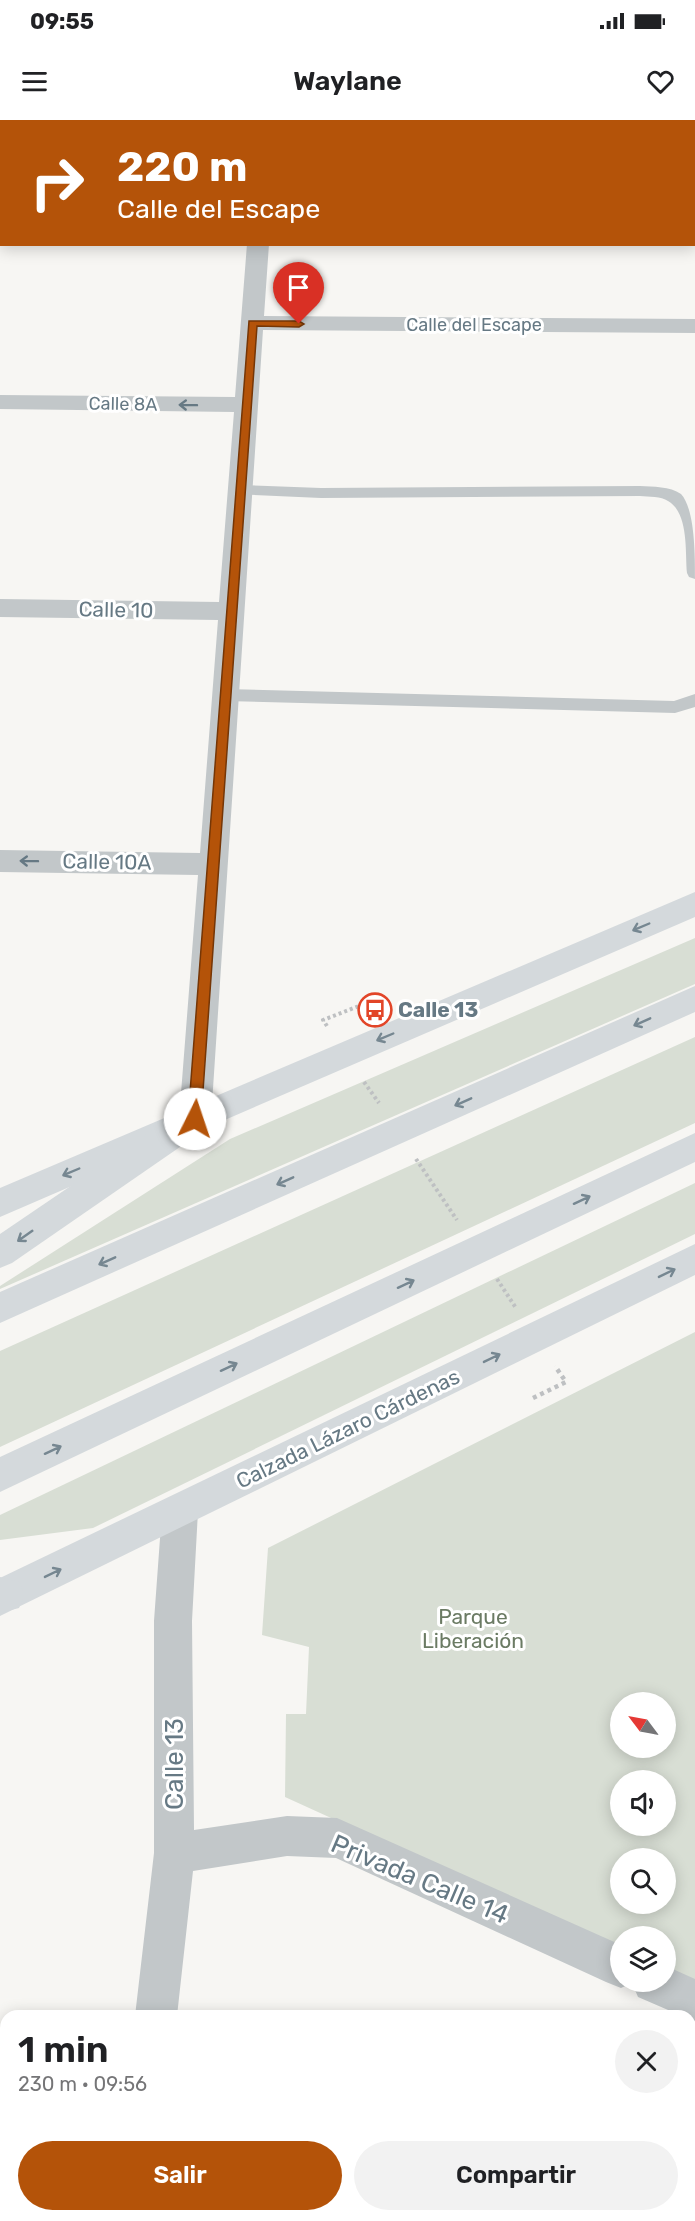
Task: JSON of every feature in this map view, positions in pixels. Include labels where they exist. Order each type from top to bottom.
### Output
[{"type":"main road","points":[[0,1203],[695,904]]},
{"type":"main road","points":[[0,1308],[695,998]]},
{"type":"main road","points":[[0,1253],[195,1119]]},
{"type":"main road","points":[[0,1475],[695,1147]]},
{"type":"main road","name":"Calzada Lázaro Cárdenas","points":[[2,1596],[695,1259]]},
{"type":"street","points":[[677,120],[695,120]]},
{"type":"street","points":[[195,1119],[258,246]]},
{"type":"street","name":"Calle del Escape","points":[[253,323],[695,326]]},
{"type":"street","name":"Calle 8A","points":[[0,402],[246,405]]},
{"type":"street","name":"Calle 10","points":[[0,608],[231,611]]},
{"type":"street","name":"Calle 10A","points":[[0,861],[213,864]]},
{"type":"street","name":"Calle 13","points":[[157,2010],[174,1853],[173,1622],[180,1511]]},
{"type":"street","name":"Privada Calle 14","points":[[174,1853],[287,1836],[337,1838],[610,1962]]},
{"type":"street","points":[[676,1992],[695,2000]]},
{"type":"lane","points":[[240,490],[321,493],[640,491],[658,493],[675,497],[686,507],[691,518],[695,573]]},
{"type":"lane","points":[[225,695],[675,707],[695,700]]},
{"type":"path","points":[[329,1030],[323,1020],[359,1006]]},
{"type":"path","points":[[362,1079],[382,1108]]},
{"type":"path","points":[[415,1157],[461,1226]]},
{"type":"path","points":[[494,1275],[520,1314]]},
{"type":"path","points":[[533,1398],[566,1382],[553,1363]]},
{"type":"green space","points":[[695,938],[695,984],[0,1289],[0,1286],[230,1139]]},
{"type":"green space","points":[[695,1037],[695,1123],[0,1447],[0,1351]]},
{"type":"green space","points":[[695,1183],[695,1234],[93,1528],[0,1540],[0,1515]]},
{"type":"green space","name":"Parque Liberación","points":[[695,1332],[695,1984],[676,1975],[676,1926],[610,1926],[610,1945],[285,1797],[286,1714],[306,1714],[309,1647],[262,1635],[268,1548]]},
{"type":"place","name":"Calle 13","points":[[375,1010]]},
{"type":"route","points":[[195,1119],[253,323],[299,324]]}]
